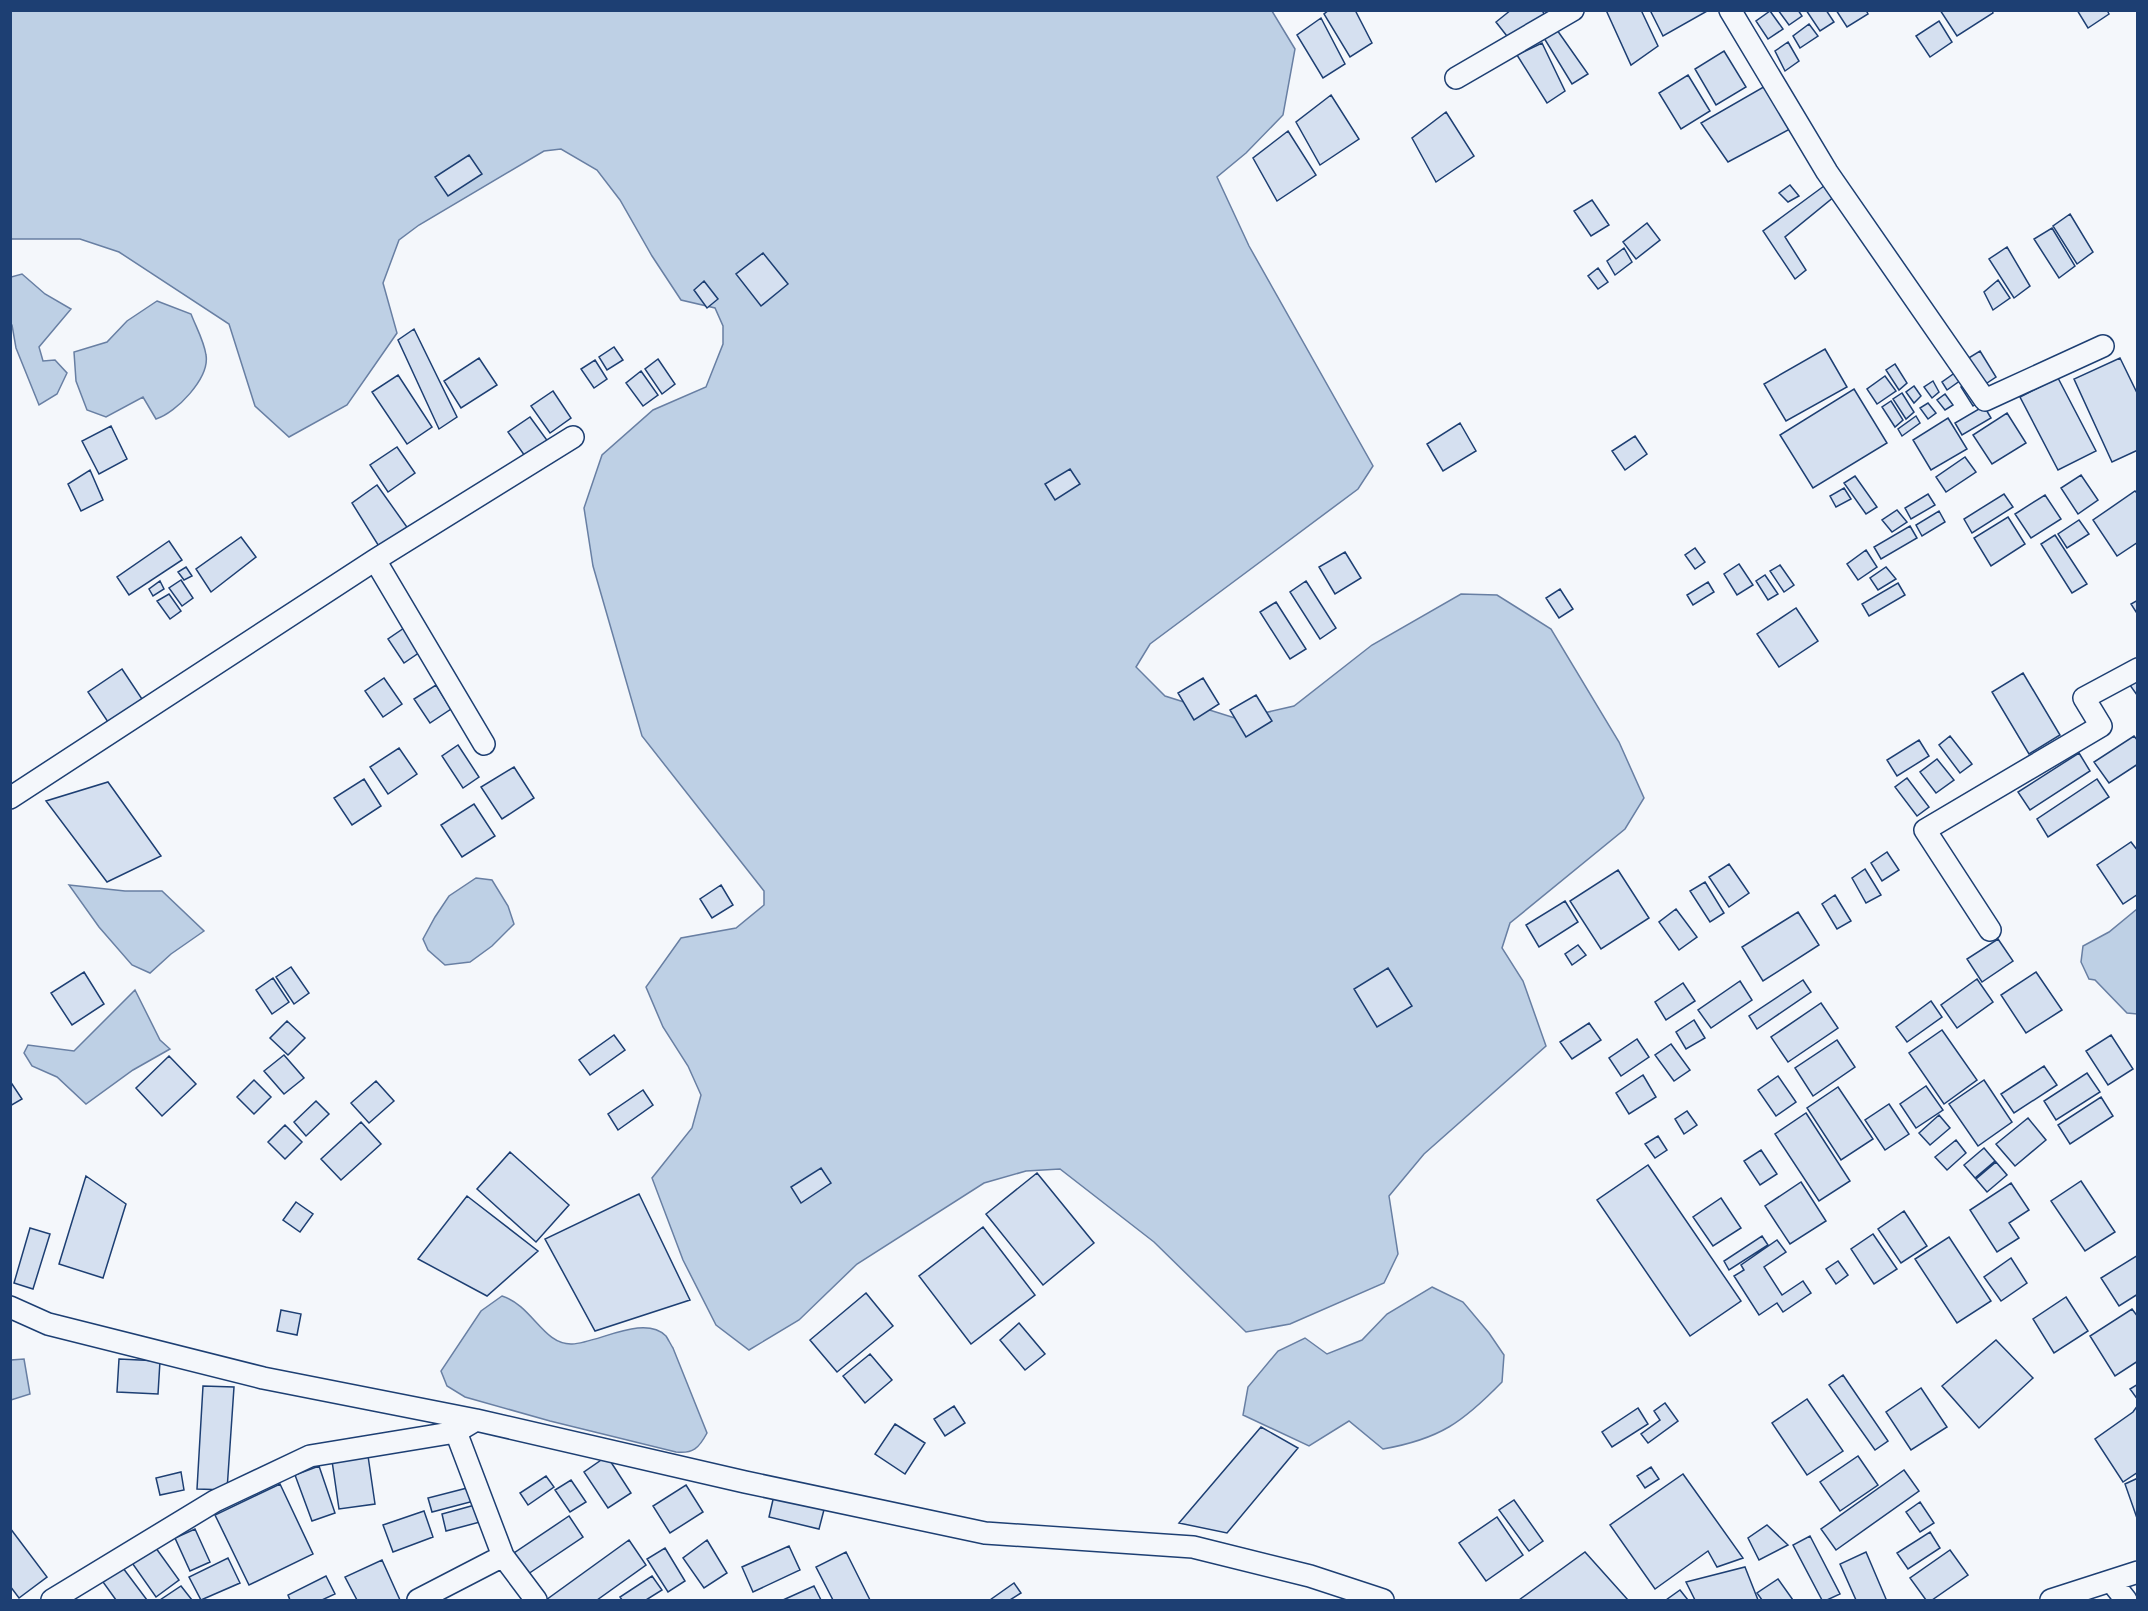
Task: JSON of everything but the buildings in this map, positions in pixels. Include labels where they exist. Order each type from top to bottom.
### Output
[{"type":"street","points":[[1456,78],[1573,10]]},
{"type":"street","points":[[1730,10],[1827,172],[1985,400],[2103,346]]},
{"type":"street","points":[[10,798],[375,560],[573,437]]},
{"type":"street","points":[[375,560],[484,744]]},
{"type":"street","points":[[1990,930],[1924,830],[2101,726],[2084,698],[2138,669]]},
{"type":"street","points":[[10,1307],[48,1324],[263,1378],[476,1420],[745,1482],[985,1533],[1193,1547],[1310,1576],[1383,1600]]},
{"type":"street","points":[[52,1600],[215,1501],[310,1456],[456,1432],[476,1420]]},
{"type":"street","points":[[456,1432],[503,1556],[536,1600]]},
{"type":"street","points":[[418,1600],[503,1556]]},
{"type":"street","points":[[2051,1600],[2138,1572]]},
{"type":"street","points":[[2111,1581],[2126,1600]]},
{"type":"water","points":[[11,11],[1272,11],[1295,49],[1283,115],[1246,153],[1217,177],[1249,246],[1373,466],[1358,489],[1150,644],[1136,667],[1165,696],[1238,719],[1294,706],[1372,645],[1461,594],[1497,595],[1551,629],[1619,742],[1644,798],[1625,829],[1510,923],[1502,948],[1523,981],[1546,1046],[1424,1154],[1389,1196],[1398,1254],[1384,1283],[1290,1324],[1246,1332],[1154,1242],[1060,1169],[1026,1171],[984,1183],[857,1264],[799,1320],[749,1350],[716,1325],[683,1260],[652,1178],[692,1128],[701,1095],[688,1066],[663,1027],[646,987],[681,938],[736,928],[764,905],[764,891],[642,736],[593,566],[584,508],[602,455],[653,410],[706,387],[723,344],[723,326],[715,308],[681,300],[652,256],[620,200],[597,170],[561,149],[544,151],[419,225],[399,240],[383,283],[397,333],[347,405],[289,437],[255,406],[229,324],[119,252],[80,239],[11,239]]},
{"type":"water","points":[[22,274],[45,294],[71,309],[39,347],[43,361],[55,360],[67,373],[57,394],[39,405],[16,348],[11,324],[11,277]]},
{"type":"water","points":[[157,301],[191,314],[206,355],[203,374],[197,384],[173,410],[156,419],[143,397],[106,417],[87,410],[76,381],[74,352],[107,342],[127,321]]},
{"type":"water","points":[[476,878],[492,880],[508,906],[514,924],[492,946],[470,962],[445,965],[428,950],[423,939],[449,896]]},
{"type":"water","points":[[69,885],[125,891],[162,891],[204,931],[171,954],[150,973],[132,965],[99,927]]},
{"type":"water","points":[[2137,909],[2137,1014],[2127,1013],[2095,980],[2089,979],[2081,962],[2083,946],[2109,932]]},
{"type":"water","points":[[135,990],[160,1040],[170,1049],[133,1070],[86,1104],[57,1077],[32,1066],[24,1053],[28,1045],[74,1051]]},
{"type":"water","points":[[1432,1287],[1463,1302],[1504,1355],[1502,1382],[1475,1408],[1449,1427],[1420,1440],[1383,1449],[1349,1421],[1309,1446],[1243,1415],[1248,1387],[1278,1351],[1305,1338],[1327,1354],[1362,1340],[1387,1314]]},
{"type":"water","points":[[502,1296],[522,1308],[545,1332],[562,1343],[572,1344],[620,1331],[646,1328],[657,1330],[666,1336],[707,1433],[701,1443],[691,1451],[676,1452],[465,1397],[447,1386],[441,1371],[481,1311]]},
{"type":"water","points":[[24,1359],[30,1394],[11,1400],[11,1360]]}]
